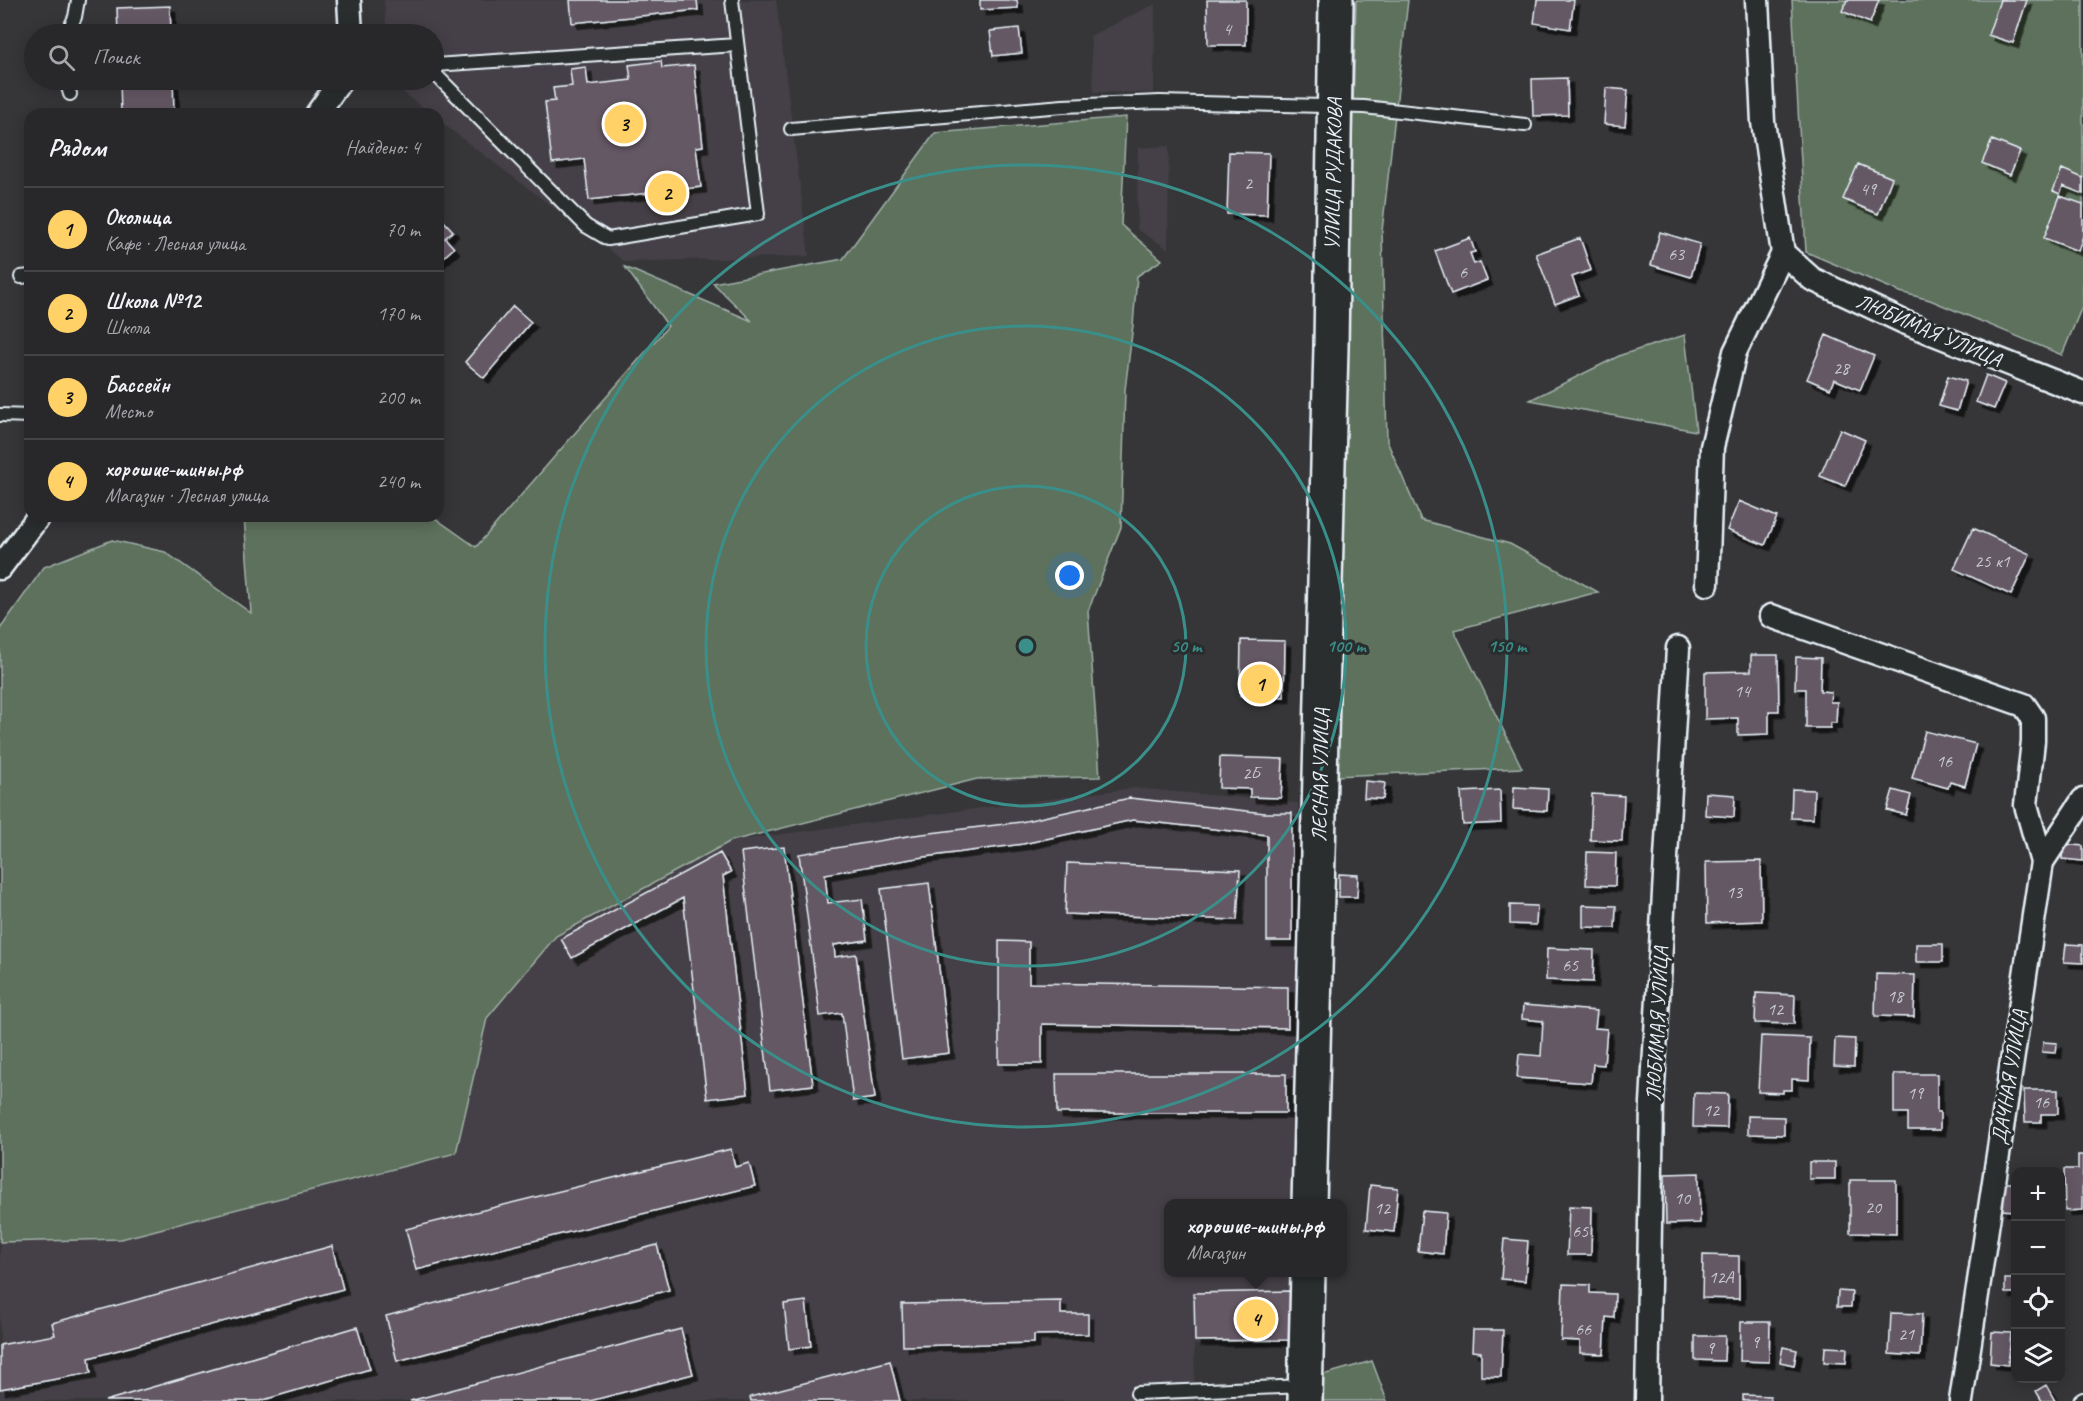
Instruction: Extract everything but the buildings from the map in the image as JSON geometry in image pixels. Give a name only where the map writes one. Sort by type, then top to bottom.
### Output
[{"type":"main road","name":"УЛИЦА РУДАКОВА","points":[[1331,347],[1336,0]]},
{"type":"main road","name":"ЛЕСНАЯ УЛИЦА","points":[[1309,1199],[1331,347]]},
{"type":"main road","points":[[1305,1394],[1308,1277]]},
{"type":"street","points":[[349,0],[350,24]]},
{"type":"street","points":[[1707,584],[1712,447],[1735,352],[1783,253],[1763,122],[1758,0]]},
{"type":"street","points":[[321,108],[334,90]]},
{"type":"street","name":"ЛЮБИМАЯ УЛИЦА","points":[[1783,253],[1812,279],[1904,322],[2083,393]]},
{"type":"street","points":[[0,568],[34,522]]},
{"type":"street","points":[[1771,616],[2024,705],[2032,718],[2033,741],[2026,805],[2042,862]]},
{"type":"street","name":"ЛЮБИМАЯ УЛИЦА","points":[[1647,1401],[1652,1103],[1678,648]]},
{"type":"street","name":"ДАЧНАЯ УЛИЦА","points":[[1960,1401],[2042,862],[2083,800]]},
{"type":"lane","points":[[72,24],[78,0]]},
{"type":"lane","points":[[444,83],[586,226],[608,239],[758,214],[732,0]]},
{"type":"lane","points":[[444,64],[736,45]]},
{"type":"lane","points":[[69,90],[70,94]]},
{"type":"lane","points":[[791,129],[1063,106],[1160,102],[1364,107],[1525,125]]},
{"type":"lane","points":[[0,415],[24,416]]},
{"type":"lane","points":[[1137,1393],[1305,1394]]},
{"type":"shaded area","points":[[384,0],[776,0],[809,256],[625,262],[444,125],[444,108],[423,108],[400,90],[444,90],[444,24],[386,24]]},
{"type":"shaded area","points":[[1155,4],[1154,93],[1094,92],[1090,36]]},
{"type":"shaded area","points":[[1169,146],[1168,249],[1137,229],[1138,148]]},
{"type":"shaded area","points":[[1134,788],[1298,803],[1294,1199],[1164,1199],[1164,1277],[1294,1277],[1296,1338],[1194,1345],[1195,1401],[0,1401],[0,1242],[121,1239],[456,1153],[487,1018],[556,936],[731,841]]},
{"type":"green space","points":[[1356,0],[1408,0],[1382,231],[1387,441],[1421,520],[1510,544],[1598,592],[1454,630],[1522,768],[1334,776]]},
{"type":"green space","points":[[1792,0],[2083,0],[2083,304],[2062,355],[1930,300],[1900,292],[1806,252]]},
{"type":"green space","points":[[1126,117],[1121,225],[1162,260],[1137,276],[1125,390],[1121,527],[1088,611],[1100,777],[977,779],[731,841],[556,936],[487,1018],[456,1153],[121,1239],[0,1242],[0,629],[44,567],[112,540],[165,552],[251,613],[244,522],[441,522],[476,547],[668,326],[625,267],[752,321],[713,283],[843,259],[935,133]]},
{"type":"green space","points":[[1685,335],[1696,431],[1530,400],[1621,355]]},
{"type":"green space","points":[[1372,1361],[1387,1401],[1318,1401],[1319,1376]]},
{"type":"place","name":"Бассейн","points":[[624,124]]},
{"type":"place","name":"Школа №12","points":[[667,193]]},
{"type":"place","name":"Околица","points":[[1260,684]]},
{"type":"place","name":"хорошие-шины.рф","points":[[1256,1319]]}]
